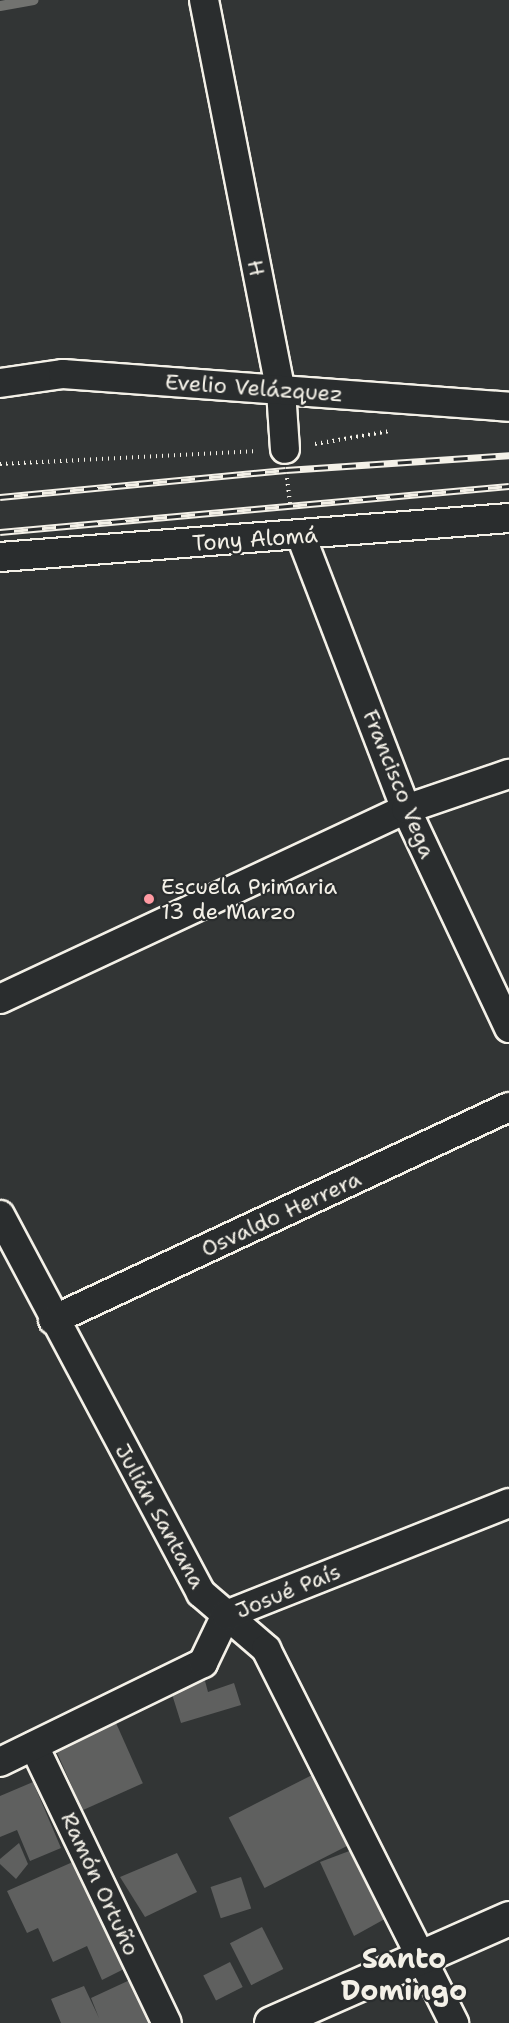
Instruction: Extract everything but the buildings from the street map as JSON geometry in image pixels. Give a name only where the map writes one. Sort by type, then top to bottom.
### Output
[{"type":"street","name":"H","points":[[204,0],[280,391],[285,449]]},
{"type":"street","name":"Evelio Velázquez","points":[[0,383],[63,374],[509,407]]},
{"type":"street","name":"Tony Alomá","points":[[0,557],[302,536],[509,518]]},
{"type":"street","name":"Francisco Vega","points":[[302,536],[406,809],[509,1028]]},
{"type":"street","points":[[0,999],[406,809],[509,774]]},
{"type":"street","name":"Osvaldo Herrera","points":[[53,1320],[509,1107]]},
{"type":"street","name":"Julián Santana","points":[[0,1215],[53,1320],[201,1593],[266,1649],[423,1955],[454,2023]]},
{"type":"street","name":"Josué País","points":[[0,1762],[203,1663],[226,1615],[509,1503]]},
{"type":"street","name":"Ramón Ortuño","points":[[34,1746],[167,2023]]},
{"type":"street","points":[[271,2023],[509,1918]]},
{"type":"path","points":[[285,449],[290,503],[302,536]]},
{"type":"waterway","points":[[0,6],[33,0]]},
{"type":"railway","points":[[0,497],[286,470],[509,455]]},
{"type":"railway","points":[[0,532],[509,486]]},
{"type":"place","name":"Escuela Primaria 13 de Marzo","points":[[149,899]]},
{"type":"district","name":"Santo Domingo","points":[[404,1974]]}]
